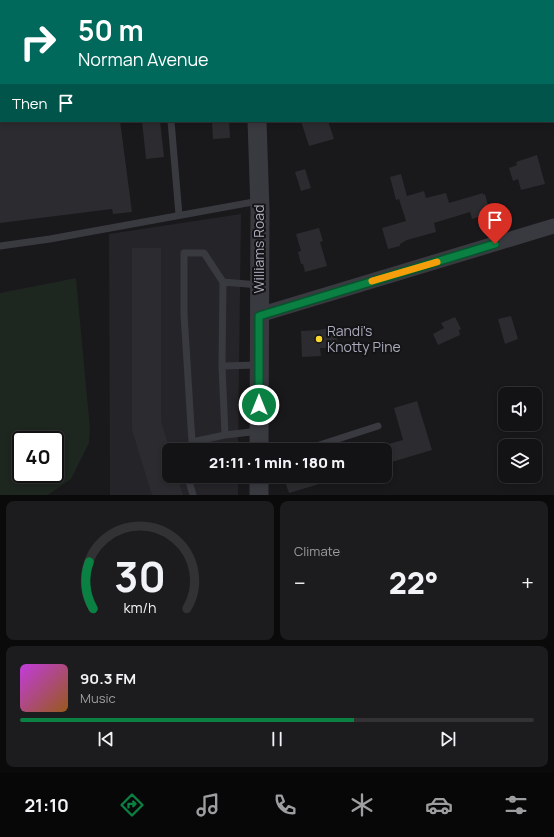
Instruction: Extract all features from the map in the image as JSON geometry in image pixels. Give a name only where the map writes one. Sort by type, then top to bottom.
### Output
[{"type":"street","name":"Williams Road","points":[[257,122],[259,201],[259,443]]},
{"type":"street","points":[[259,316],[554,226]]},
{"type":"street","points":[[259,483],[259,495]]},
{"type":"lane","points":[[171,122],[179,215]]},
{"type":"lane","points":[[0,246],[50,239],[259,201]]},
{"type":"lane","points":[[225,435],[222,366],[223,282],[204,253],[184,253],[185,336],[192,442],[225,435],[259,431]]},
{"type":"lane","points":[[223,282],[259,285]]},
{"type":"lane","points":[[222,366],[259,365]]},
{"type":"lane","points":[[326,443],[378,426]]},
{"type":"lane","points":[[189,483],[193,495]]},
{"type":"shaded area","points":[[241,214],[238,443],[162,443],[162,483],[238,483],[238,495],[110,495],[109,234]]},
{"type":"shaded area","points":[[76,278],[90,428],[89,443],[71,479],[48,495],[0,495],[0,293]]},
{"type":"building","points":[[0,122],[120,122],[132,212],[113,214],[112,209],[0,223]]},
{"type":"building","points":[[142,122],[160,122],[164,157],[146,159]]},
{"type":"building","points":[[212,122],[229,122],[230,138],[213,139]]},
{"type":"building","points":[[301,122],[328,122],[334,139],[309,146]]},
{"type":"building","points":[[537,155],[545,184],[521,190],[518,179],[513,181],[509,168],[517,165],[516,162]]},
{"type":"building","points":[[305,169],[311,188],[301,191],[295,172]]},
{"type":"building","points":[[401,174],[407,196],[424,191],[426,198],[446,193],[449,203],[483,193],[483,195],[485,194],[490,213],[472,219],[470,212],[434,223],[436,232],[407,240],[400,244],[400,246],[388,249],[382,228],[406,221],[399,199],[396,200],[390,177]]},
{"type":"building","points":[[319,228],[323,241],[320,242],[327,266],[305,272],[298,252],[301,251],[296,234]]},
{"type":"building","points":[[132,248],[161,248],[161,421],[168,443],[162,443],[162,483],[179,483],[183,495],[152,495],[132,430]]},
{"type":"building","points":[[511,316],[518,339],[505,344],[498,319]]},
{"type":"building","points":[[455,317],[461,329],[459,330],[460,335],[438,345],[433,334],[444,328],[441,323]]},
{"type":"building","name":"Randi's Knotty Pine","points":[[334,327],[339,348],[320,348],[321,356],[302,357],[301,331]]},
{"type":"building","points":[[417,401],[432,450],[392,462],[392,443],[403,440],[394,408]]},
{"type":"building","points":[[285,483],[323,483],[289,493]]},
{"type":"slow traffic","points":[[372,281],[437,262]]},
{"type":"place","name":"Randi's Knotty Pine","points":[[319,339]]},
{"type":"route","points":[[259,405],[259,316],[495,244]]}]
